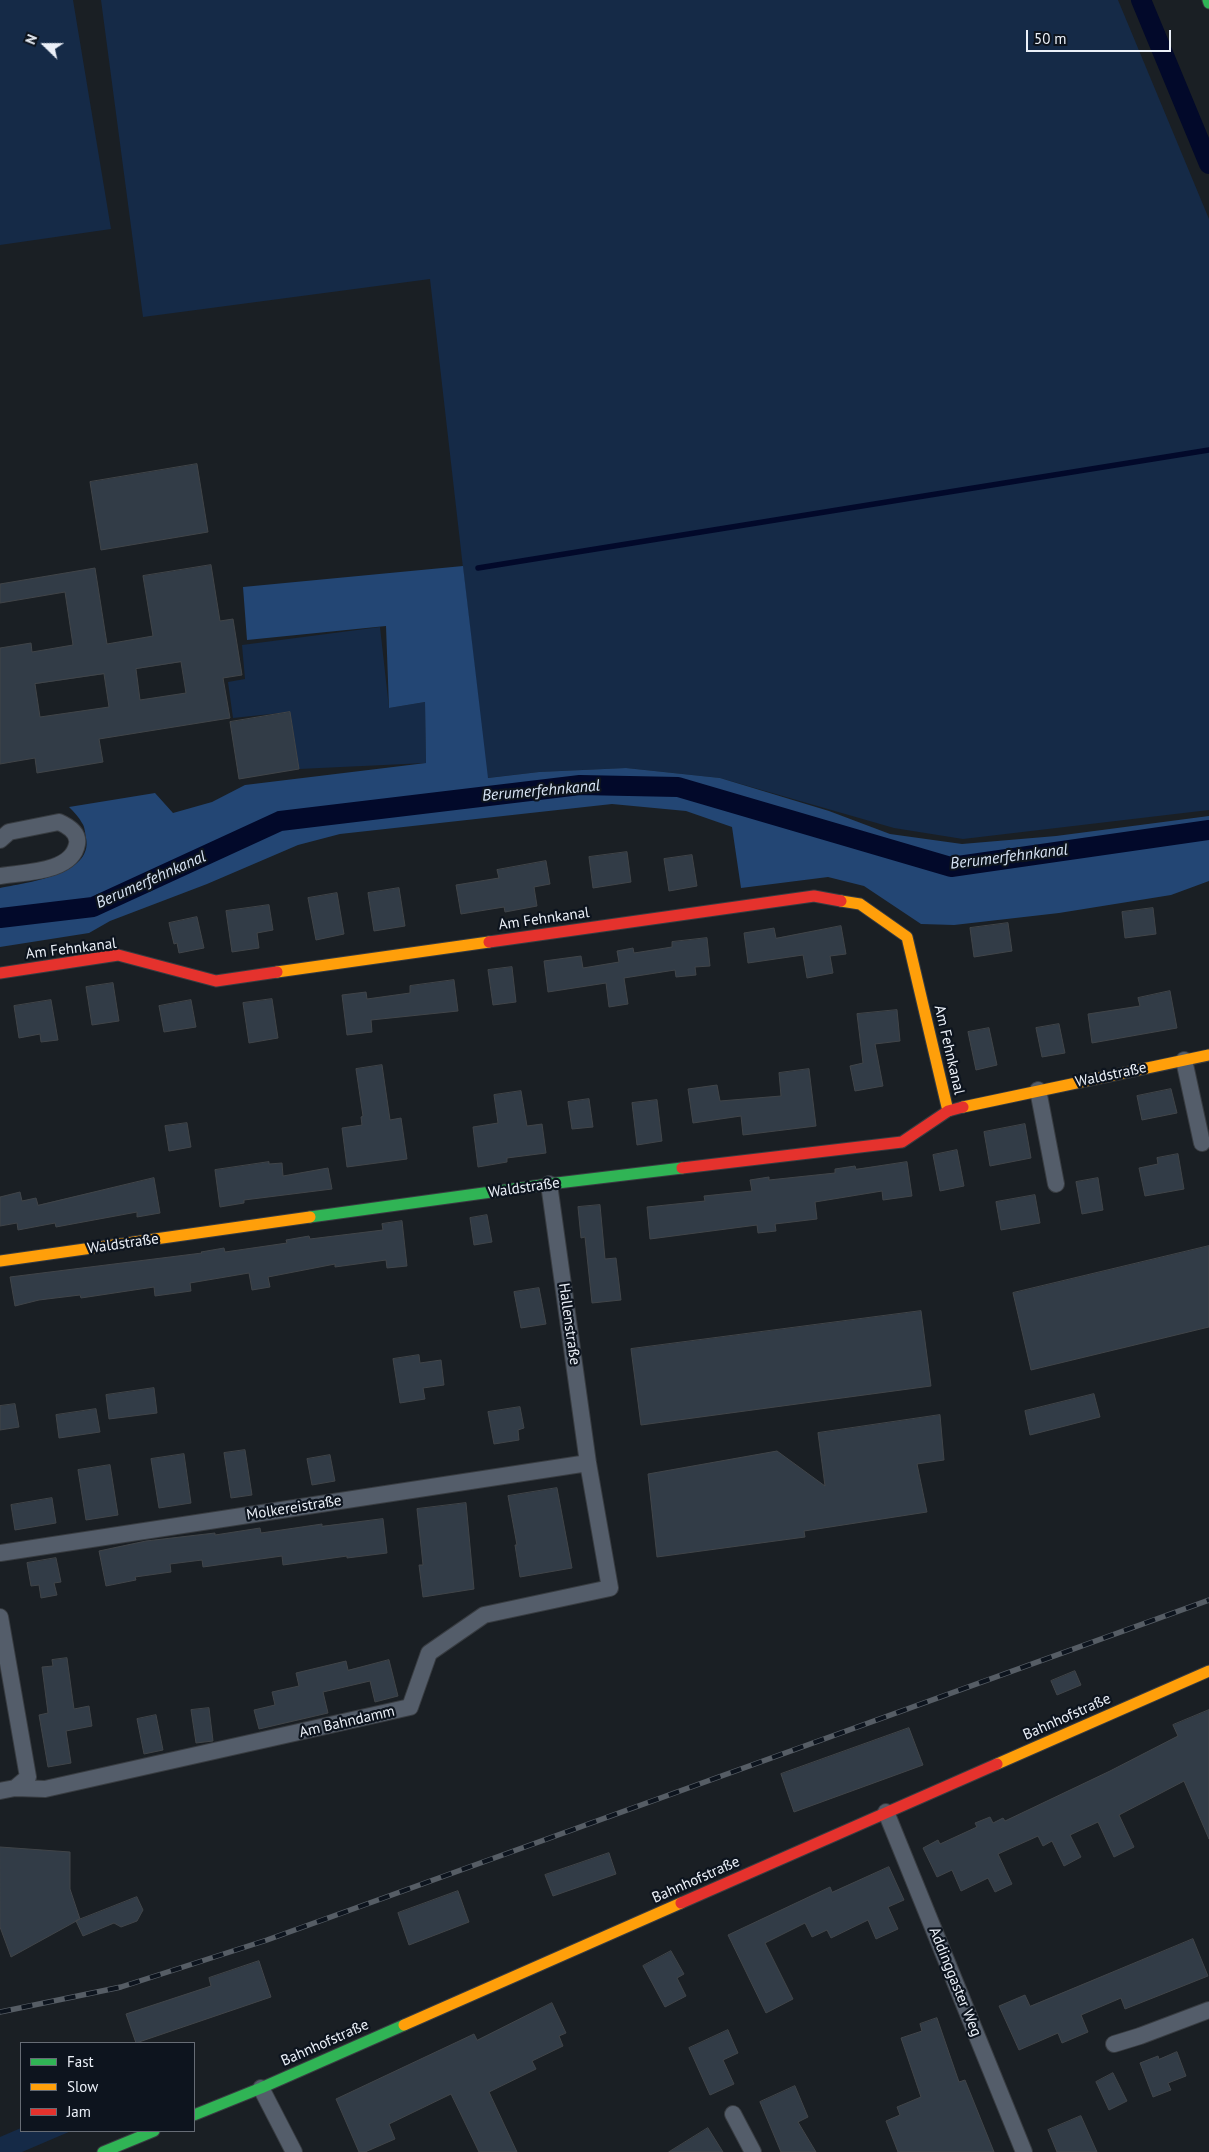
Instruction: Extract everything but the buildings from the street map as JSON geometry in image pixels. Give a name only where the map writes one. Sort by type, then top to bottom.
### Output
[{"type":"street","points":[[0,840],[9,832],[59,822],[68,826],[74,832],[78,841],[75,852],[68,862],[55,867],[0,873]]},
{"type":"street","name":"Am Fehnkanal","points":[[0,973],[118,955],[216,981],[814,896],[860,904],[907,937],[948,1111]]},
{"type":"street","name":"Waldstraße","points":[[0,1261],[549,1184],[902,1142],[948,1111],[1038,1090],[1209,1055]]},
{"type":"street","points":[[1184,1060],[1202,1143]]},
{"type":"street","points":[[1038,1090],[1056,1184]]},
{"type":"street","name":"Hallenstraße","points":[[549,1184],[588,1464]]},
{"type":"street","name":"Molkereistraße","points":[[0,1553],[588,1464]]},
{"type":"street","name":"Am Bahndamm","points":[[7,1790],[45,1789],[410,1707],[429,1653],[484,1615],[610,1588],[588,1464]]},
{"type":"street","points":[[0,1617],[7,1695],[28,1777],[7,1790]]},
{"type":"street","name":"Bahnhofstraße","points":[[195,2115],[260,2088],[1209,1671]]},
{"type":"street","name":"Addinggaster Weg","points":[[886,1812],[1024,2152]]},
{"type":"street","points":[[1114,2044],[1209,2010]]},
{"type":"street","points":[[260,2088],[294,2152]]},
{"type":"street","points":[[733,2114],[753,2152]]},
{"type":"street","points":[[103,2152],[152,2132]]},
{"type":"shaded area","points":[[0,0],[73,0],[111,229],[0,245]]},
{"type":"shaded area","points":[[101,0],[1118,0],[1209,219],[1209,810],[963,839],[894,828],[720,778],[626,768],[539,772],[487,778],[430,279],[143,317]]},
{"type":"shaded area","points":[[463,566],[488,778],[539,772],[626,768],[720,778],[829,811],[890,834],[962,844],[1056,836],[1209,816],[1209,881],[1171,895],[1059,913],[954,925],[921,924],[864,886],[828,877],[741,888],[732,827],[686,811],[612,804],[340,834],[298,845],[207,884],[110,921],[89,933],[0,947],[0,888],[40,880],[69,869],[79,861],[86,851],[84,826],[69,807],[155,793],[173,813],[212,802],[245,785],[426,763],[425,702],[389,708],[386,626],[247,640],[243,587]]},
{"type":"shaded area","points":[[380,627],[389,708],[425,702],[426,763],[299,769],[290,712],[233,718],[228,682],[245,679],[242,645]]},
{"type":"shaded area","points":[[20,2128],[20,2132],[69,2132],[22,2152],[0,2152],[0,2137]]},
{"type":"waterway","points":[[1141,0],[1209,164]]},
{"type":"waterway","points":[[478,568],[1209,450]]},
{"type":"waterway","name":"Berumerfehnkanal","points":[[0,918],[93,907],[280,821],[580,785],[678,787],[951,867],[1209,830]]},
{"type":"railway","points":[[0,2012],[121,1987],[267,1940],[1209,1600]]},
{"type":"traffic: fast","points":[[310,1217],[549,1184],[682,1168]]},
{"type":"traffic: fast","points":[[195,2115],[261,2088],[404,2025]]},
{"type":"traffic: fast","points":[[103,2152],[152,2132]]},
{"type":"traffic: slow","points":[[841,901],[860,904],[907,937],[948,1111]]},
{"type":"traffic: slow","points":[[277,972],[489,942]]},
{"type":"traffic: slow","points":[[963,1107],[1209,1055]]},
{"type":"traffic: slow","points":[[0,1261],[310,1217]]},
{"type":"traffic: slow","points":[[997,1764],[1209,1671]]},
{"type":"traffic: slow","points":[[404,2025],[681,1903]]},
{"type":"traffic: jam","points":[[489,942],[814,896],[841,901]]},
{"type":"traffic: jam","points":[[0,973],[118,955],[216,981],[277,972]]},
{"type":"traffic: jam","points":[[682,1168],[902,1142],[948,1111],[963,1107]]},
{"type":"traffic: jam","points":[[681,1903],[997,1764]]}]
